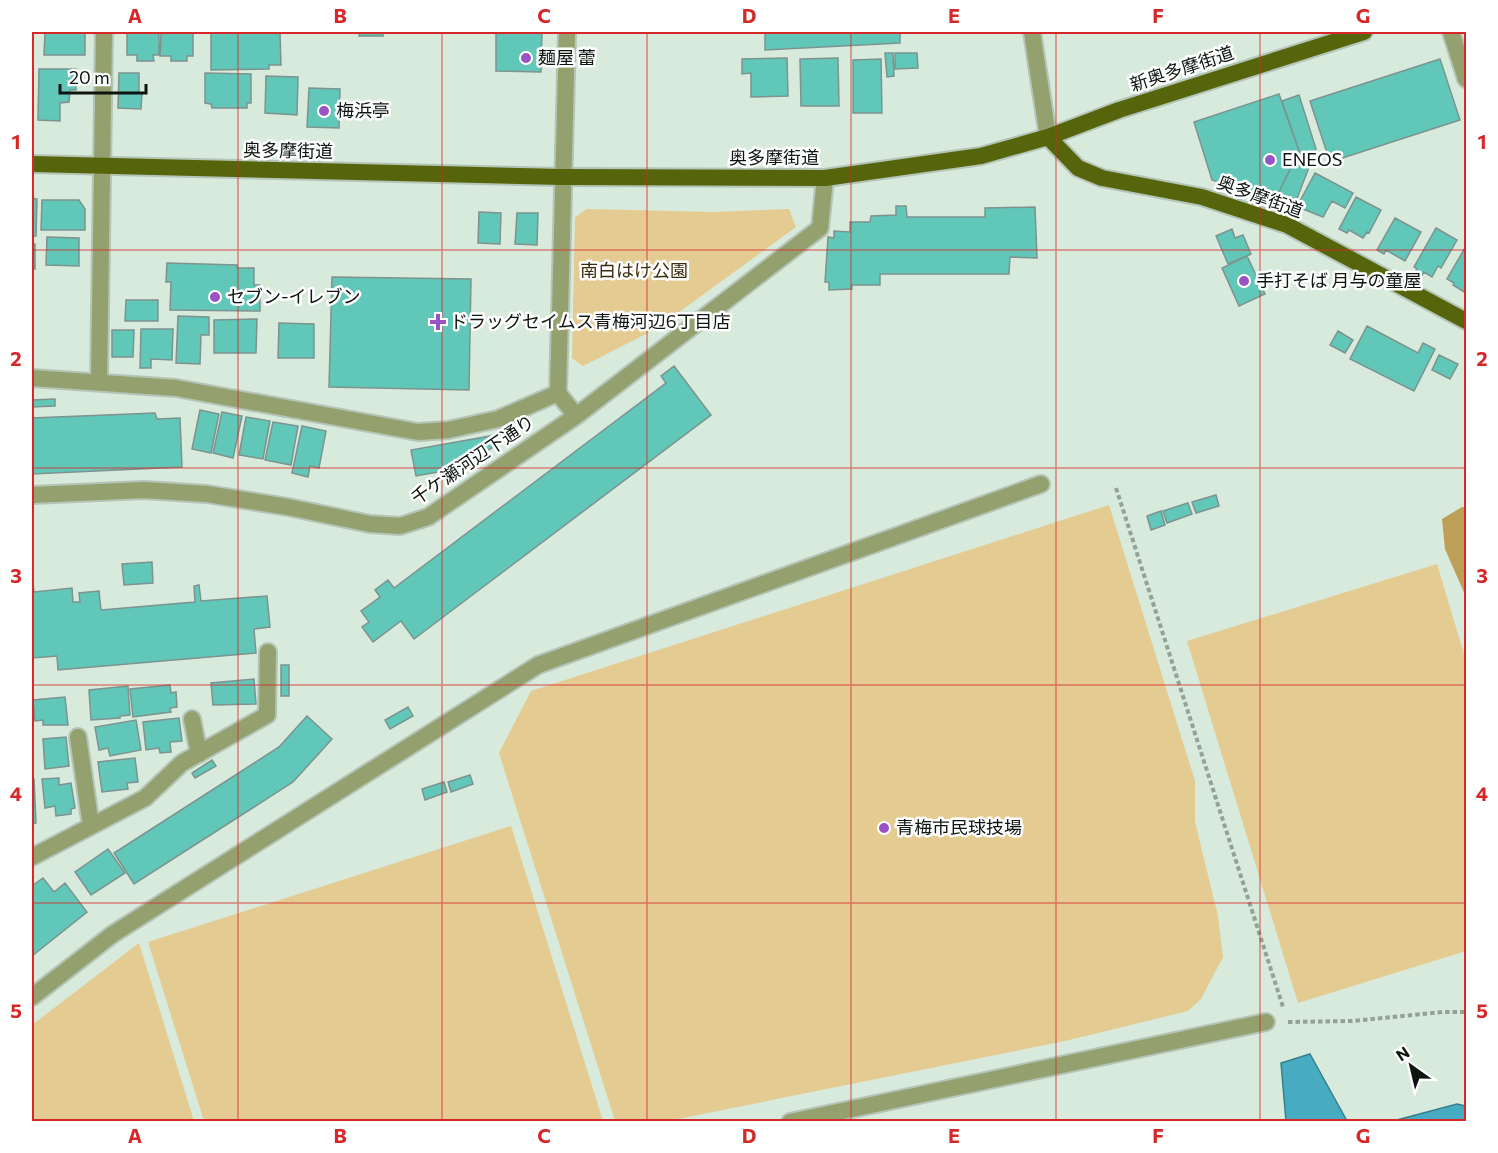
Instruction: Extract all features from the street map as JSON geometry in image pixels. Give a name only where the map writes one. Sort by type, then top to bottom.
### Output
[{"type":"main road","name":"新奥多摩街道","points":[[1048,137],[1119,110],[1364,32]]},
{"type":"main road","name":"奥多摩街道","points":[[32,164],[562,177],[825,178],[981,156],[1048,137],[1078,168],[1102,178],[1202,197],[1287,225],[1467,321]]},
{"type":"street","points":[[99,381],[104,32]]},
{"type":"street","points":[[567,32],[558,393],[576,416]]},
{"type":"street","points":[[1032,32],[1048,137]]},
{"type":"street","points":[[1451,32],[1467,79]]},
{"type":"street","name":"千ケ瀬河辺下通り","points":[[32,495],[144,490],[207,494],[288,507],[370,524],[400,526],[428,517],[576,416],[820,228],[825,178]]},
{"type":"street","points":[[32,378],[176,388],[418,432],[448,430],[498,419],[558,393]]},
{"type":"street","points":[[32,997],[113,934],[538,665],[1041,484]]},
{"type":"street","points":[[32,857],[145,798],[182,763],[267,715],[268,652]]},
{"type":"street","points":[[192,719],[199,754]]},
{"type":"street","points":[[78,737],[91,826]]},
{"type":"street","points":[[789,1122],[1266,1022]]},
{"type":"path","points":[[1116,488],[1284,1011]]},
{"type":"path","points":[[1266,1022],[1352,1021],[1443,1012],[1467,1012]]},
{"type":"green space","name":"南白はけ公園","points":[[587,209],[714,212],[789,209],[796,227],[671,318],[648,333],[583,366],[572,358],[575,217]]},
{"type":"green space","points":[[1109,505],[1195,781],[1195,822],[1218,916],[1223,957],[1201,999],[1188,1011],[1065,1041],[668,1121],[615,1121],[499,753],[531,691]]},
{"type":"green space","points":[[1437,564],[1466,661],[1466,951],[1298,1003],[1187,641]]},
{"type":"green space","points":[[511,826],[603,1121],[204,1121],[148,942]]},
{"type":"green space","points":[[139,943],[194,1121],[32,1121],[32,1025]]},
{"type":"shaded area","points":[[1462,507],[1466,508],[1466,597],[1445,549],[1442,519]]},
{"type":"water","points":[[1310,1054],[1347,1121],[1286,1121],[1281,1063]]},
{"type":"water","points":[[1457,1104],[1466,1106],[1466,1121],[1393,1121]]},
{"type":"building","points":[[45,32],[85,32],[85,55],[44,55]]},
{"type":"building","points":[[211,32],[280,32],[281,65],[269,65],[269,69],[211,70]]},
{"type":"building","points":[[360,32],[383,32],[383,36],[359,36]]},
{"type":"building","points":[[496,32],[542,32],[541,72],[496,71]]},
{"type":"building","points":[[765,32],[900,32],[900,43],[765,50]]},
{"type":"building","points":[[127,33],[159,33],[159,55],[153,55],[154,61],[137,61],[137,55],[127,55]]},
{"type":"building","points":[[161,33],[193,33],[193,56],[187,56],[187,61],[171,61],[171,56],[160,56]]},
{"type":"building","points":[[885,53],[893,53],[894,76],[887,77]]},
{"type":"building","points":[[895,53],[917,53],[918,68],[895,69]]},
{"type":"building","points":[[787,58],[788,96],[751,97],[751,73],[742,74],[742,59]]},
{"type":"building","points":[[838,58],[839,106],[801,106],[800,59]]},
{"type":"building","points":[[881,59],[882,113],[853,113],[853,60]]},
{"type":"building","points":[[1440,59],[1460,120],[1330,162],[1310,101]]},
{"type":"building","points":[[39,69],[76,69],[76,90],[70,90],[69,102],[60,103],[60,121],[38,120]]},
{"type":"building","points":[[119,73],[139,73],[139,93],[142,93],[141,109],[118,108]]},
{"type":"building","points":[[205,73],[251,74],[251,103],[247,103],[247,108],[212,108],[211,104],[205,103]]},
{"type":"building","points":[[266,76],[298,77],[297,115],[265,113]]},
{"type":"building","points":[[309,88],[340,89],[339,128],[307,127]]},
{"type":"building","points":[[1279,94],[1299,151],[1275,200],[1212,180],[1194,122]]},
{"type":"building","points":[[1299,95],[1316,149],[1293,209],[1275,200],[1299,151],[1282,101]]},
{"type":"building","points":[[1315,173],[1353,193],[1345,208],[1332,201],[1323,217],[1303,209],[1305,204],[1300,201]]},
{"type":"building","points":[[1356,197],[1381,210],[1369,233],[1367,232],[1363,238],[1349,230],[1347,233],[1339,229]]},
{"type":"building","points":[[32,198],[37,199],[36,236],[32,236]]},
{"type":"building","points":[[42,200],[79,200],[85,209],[85,230],[41,230]]},
{"type":"building","points":[[896,206],[906,206],[907,217],[985,217],[985,208],[1035,207],[1037,258],[1010,257],[1009,274],[880,274],[880,285],[852,285],[852,289],[829,290],[829,282],[825,282],[828,237],[834,238],[834,231],[850,232],[850,222],[870,222],[871,216],[896,215]]},
{"type":"building","points":[[479,212],[501,213],[500,244],[478,243]]},
{"type":"building","points":[[517,213],[538,213],[537,245],[515,244]]},
{"type":"building","points":[[1395,218],[1421,232],[1405,261],[1386,250],[1384,254],[1377,250]]},
{"type":"building","points":[[1436,228],[1457,240],[1441,268],[1438,266],[1432,277],[1424,272],[1422,275],[1415,272],[1417,269],[1414,267]]},
{"type":"building","points":[[1232,229],[1235,238],[1243,235],[1251,254],[1228,264],[1216,236]]},
{"type":"building","points":[[47,237],[79,238],[79,266],[46,265]]},
{"type":"building","points":[[32,244],[35,244],[35,269],[32,268]]},
{"type":"building","points":[[1466,246],[1466,288],[1464,292],[1447,279]]},
{"type":"building","points":[[1247,256],[1265,294],[1239,306],[1222,268]]},
{"type":"building","name":"セブン-イレブン","points":[[167,263],[237,265],[237,268],[254,268],[254,285],[260,285],[260,311],[170,310],[171,282],[166,282]]},
{"type":"building","points":[[332,277],[471,279],[469,390],[329,387]]},
{"type":"building","points":[[126,300],[158,300],[158,321],[125,321]]},
{"type":"building","points":[[178,316],[209,317],[209,335],[201,335],[200,364],[176,363]]},
{"type":"building","points":[[257,319],[256,353],[214,353],[214,320]]},
{"type":"building","points":[[279,323],[314,324],[314,358],[278,358]]},
{"type":"building","points":[[1367,326],[1418,353],[1423,343],[1435,349],[1414,391],[1350,359]]},
{"type":"building","points":[[141,329],[173,329],[172,360],[151,359],[151,368],[140,368]]},
{"type":"building","points":[[112,330],[134,330],[133,357],[112,357]]},
{"type":"building","points":[[1338,331],[1353,340],[1345,353],[1330,345]]},
{"type":"building","points":[[1439,355],[1458,364],[1450,379],[1432,370]]},
{"type":"building","points":[[674,366],[711,415],[414,639],[401,621],[373,642],[362,627],[369,622],[361,611],[380,597],[375,590],[388,580],[394,588],[666,383],[661,376]]},
{"type":"building","points":[[55,399],[55,406],[32,407],[32,400]]},
{"type":"building","points":[[200,410],[219,414],[211,453],[192,449]]},
{"type":"building","points":[[222,412],[242,416],[233,458],[213,453]]},
{"type":"building","points":[[155,413],[157,419],[180,418],[182,467],[32,474],[32,418]]},
{"type":"building","points":[[246,417],[270,421],[263,459],[239,455]]},
{"type":"building","points":[[273,422],[298,426],[291,465],[265,460]]},
{"type":"building","points":[[302,426],[326,431],[319,468],[310,466],[308,477],[292,473]]},
{"type":"building","points":[[496,435],[497,445],[455,469],[416,476],[411,450]]},
{"type":"building","points":[[1216,495],[1219,506],[1196,513],[1192,502]]},
{"type":"building","points":[[1188,503],[1192,514],[1167,523],[1163,511]]},
{"type":"building","points":[[1161,511],[1165,525],[1151,530],[1147,516]]},
{"type":"building","points":[[152,562],[153,583],[124,585],[122,564]]},
{"type":"building","points":[[32,572],[34,592],[72,588],[73,602],[80,602],[79,593],[99,591],[101,610],[195,602],[194,586],[199,585],[201,601],[267,596],[270,627],[254,629],[256,653],[58,670],[57,656],[32,658]]},
{"type":"building","points":[[281,665],[289,665],[289,696],[281,696]]},
{"type":"building","points":[[254,679],[256,704],[213,705],[211,683]]},
{"type":"building","points":[[170,685],[171,693],[176,692],[177,707],[170,708],[171,712],[133,717],[130,689]]},
{"type":"building","points":[[128,686],[130,715],[91,720],[89,690]]},
{"type":"building","points":[[65,697],[68,725],[43,725],[43,720],[35,721],[33,700]]},
{"type":"building","points":[[408,707],[413,716],[390,729],[385,720]]},
{"type":"building","points":[[307,716],[332,739],[293,782],[134,884],[114,853],[279,747]]},
{"type":"building","points":[[179,718],[182,741],[170,742],[171,752],[160,753],[159,748],[146,750],[143,722]]},
{"type":"building","points":[[136,720],[141,750],[110,756],[108,748],[99,750],[95,727]]},
{"type":"building","points":[[66,737],[69,766],[45,769],[43,739]]},
{"type":"building","points":[[135,758],[138,782],[127,783],[128,789],[102,792],[98,762]]},
{"type":"building","points":[[212,760],[216,766],[195,778],[192,773]]},
{"type":"building","points":[[470,775],[473,784],[451,792],[448,782]]},
{"type":"building","points":[[59,778],[59,785],[71,783],[75,808],[71,809],[71,814],[56,816],[55,806],[45,808],[42,779]]},
{"type":"building","points":[[32,779],[34,779],[36,823],[32,824]]},
{"type":"building","points":[[444,782],[447,792],[425,800],[422,789]]},
{"type":"building","points":[[108,849],[125,873],[91,895],[75,872]]},
{"type":"building","points":[[43,878],[54,892],[65,883],[87,912],[32,956],[32,886]]},
{"type":"place","name":"麺屋 蕾","points":[[526,58]]},
{"type":"place","name":"梅浜亭","points":[[324,111]]},
{"type":"place","name":"ENEOS","points":[[1270,160]]},
{"type":"place","name":"手打そば 月与の童屋","points":[[1244,281]]},
{"type":"place","name":"セブン-イレブン","points":[[215,297]]},
{"type":"place","name":"ドラッグセイムス青梅河辺6丁目店","points":[[438,322]]},
{"type":"place","name":"青梅市民球技場","points":[[884,828]]}]
